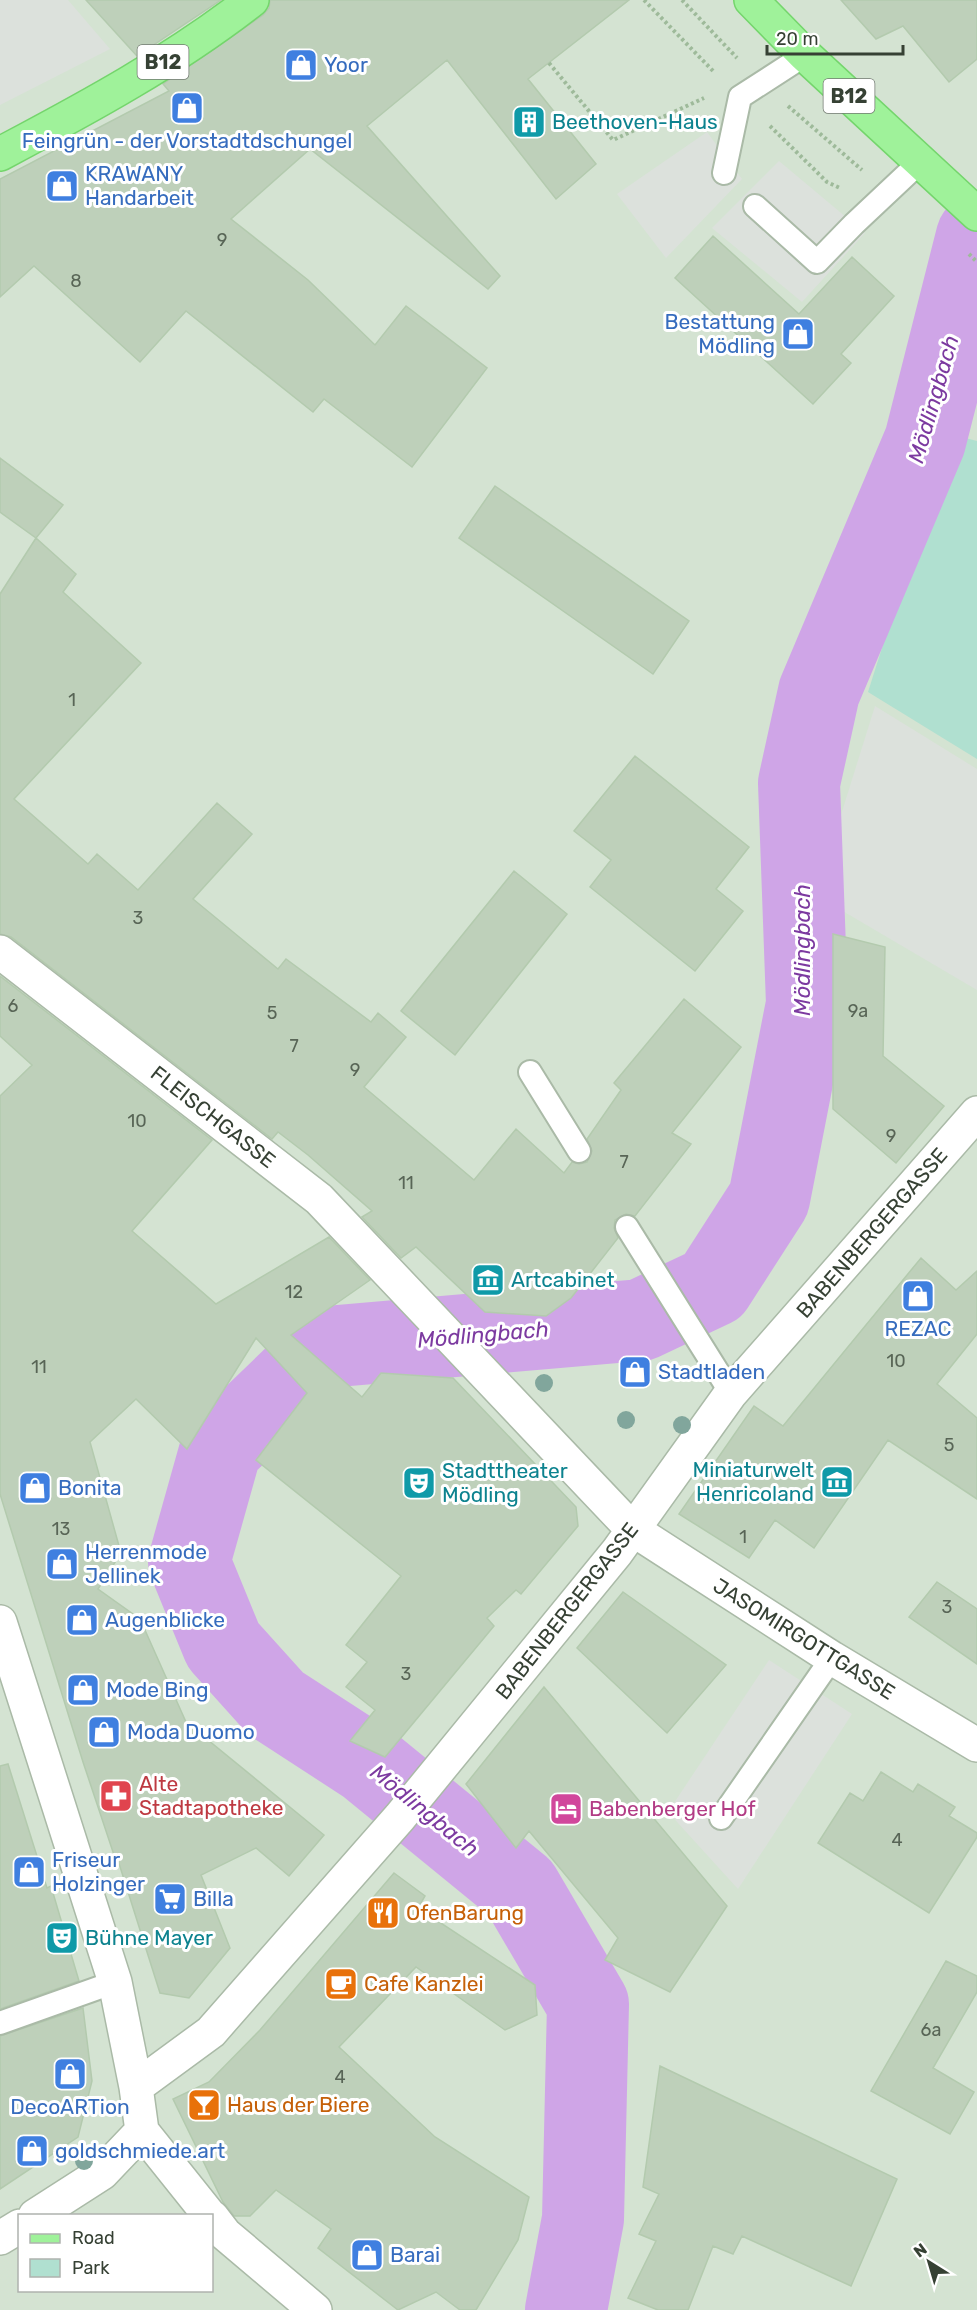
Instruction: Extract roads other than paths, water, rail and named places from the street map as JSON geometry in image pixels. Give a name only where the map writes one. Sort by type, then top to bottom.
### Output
[{"type":"main road","name":"B12","points":[[0,154],[142,76],[217,27],[252,0]]},
{"type":"main road","name":"B12","points":[[751,0],[806,55],[977,214]]},
{"type":"street","name":"FLEISCHGASSE","points":[[0,952],[319,1199],[499,1388],[624,1541]]},
{"type":"street","name":"BABENBERGERGASSE","points":[[136,2087],[211,2032],[400,1817],[624,1541],[731,1393],[977,1113]]},
{"type":"street","name":"JASOMIRGOTTGASSE","points":[[624,1541],[832,1658],[977,1745]]},
{"type":"street","points":[[0,1622],[115,1982],[136,2087],[142,2131],[209,2214]]},
{"type":"street","points":[[38,2214],[102,2173],[142,2131]]},
{"type":"street","points":[[213,2219],[225,2234],[315,2310]]},
{"type":"street","points":[[0,2238],[18,2227]]},
{"type":"lane","points":[[724,173],[740,97],[806,55]]},
{"type":"lane","points":[[755,206],[817,262],[920,162]]},
{"type":"lane","points":[[530,1072],[579,1151]]},
{"type":"lane","points":[[627,1227],[731,1393]]},
{"type":"lane","points":[[721,1818],[832,1658]]},
{"type":"lane","points":[[0,2023],[115,1982]]},
{"type":"waterway","name":"Mödlingbach","points":[[566,2310],[583,2219],[588,2004],[520,1888],[367,1763],[276,1704],[223,1645],[189,1562],[221,1448],[326,1347],[641,1320],[713,1286],[769,1199],[807,1004],[799,783],[819,692],[925,441],[977,236]]},
{"type":"place","name":"Yoor","points":[[301,65]]},
{"type":"place","name":"Feingrün - der Vorstadtdschungel","points":[[187,108]]},
{"type":"place","name":"Beethoven-Haus","points":[[529,122]]},
{"type":"place","name":"KRAWANY Handarbeit","points":[[62,186]]},
{"type":"place","name":"Bestattung Mödling","points":[[798,334]]},
{"type":"place","name":"Artcabinet","points":[[488,1280]]},
{"type":"place","name":"REZAC","points":[[918,1296]]},
{"type":"place","name":"Stadtladen","points":[[635,1372]]},
{"type":"place","name":"Miniaturwelt Henricoland","points":[[837,1482]]},
{"type":"place","name":"Stadttheater Mödling","points":[[419,1483]]},
{"type":"place","name":"Bonita","points":[[35,1488]]},
{"type":"place","name":"Herrenmode Jellinek","points":[[62,1564]]},
{"type":"place","name":"Augenblicke","points":[[82,1620]]},
{"type":"place","name":"Mode Bing","points":[[83,1690]]},
{"type":"place","name":"Moda Duomo","points":[[104,1732]]},
{"type":"place","name":"Alte Stadtapotheke","points":[[116,1796]]},
{"type":"place","name":"Babenberger Hof","points":[[566,1809]]},
{"type":"place","name":"Friseur Holzinger","points":[[29,1872]]},
{"type":"place","name":"Billa","points":[[170,1899]]},
{"type":"place","name":"OfenBarung","points":[[383,1913]]},
{"type":"place","name":"Bühne Mayer","points":[[62,1938]]},
{"type":"place","name":"Cafe Kanzlei","points":[[341,1984]]},
{"type":"place","name":"DecoARTion","points":[[70,2074]]},
{"type":"place","name":"Haus der Biere","points":[[204,2105]]},
{"type":"place","name":"goldschmiede.art","points":[[32,2151]]},
{"type":"place","name":"Barai","points":[[367,2255]]}]
